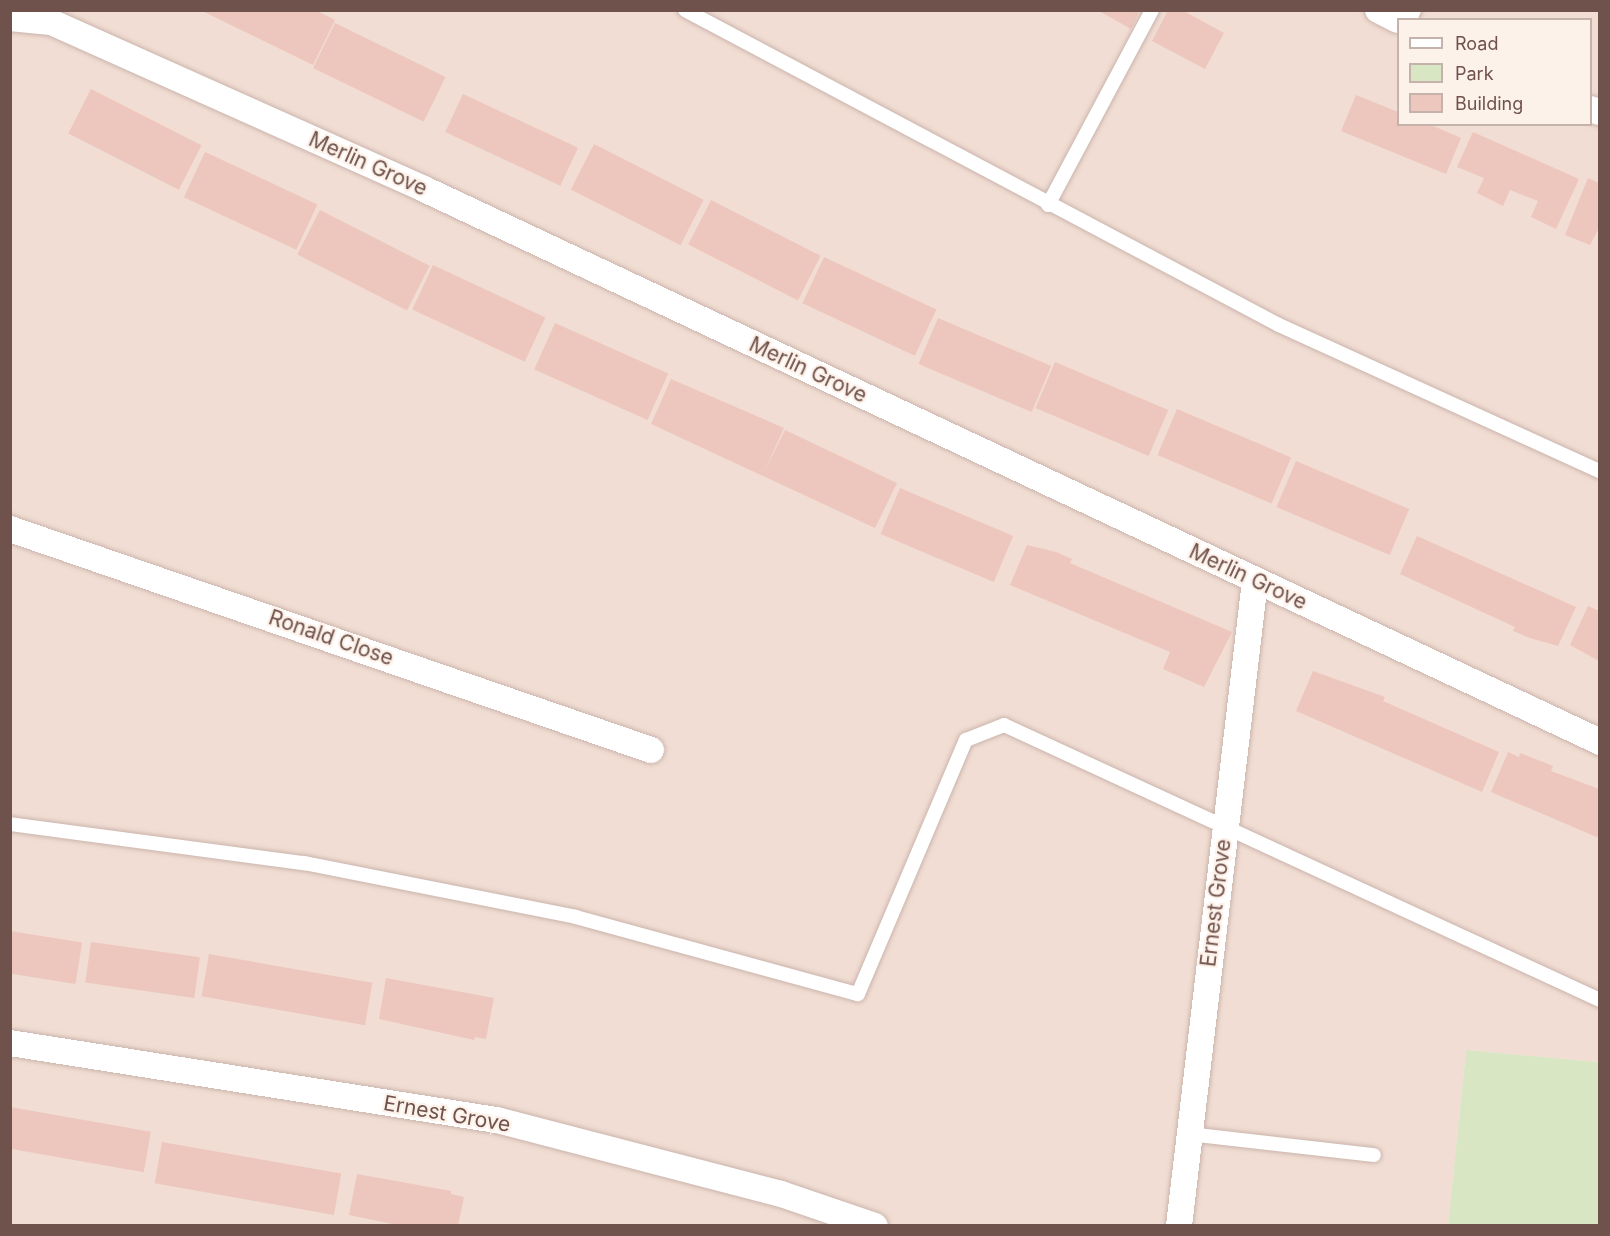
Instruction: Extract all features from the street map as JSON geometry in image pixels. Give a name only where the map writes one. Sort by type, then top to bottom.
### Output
[{"type":"street","points":[[1378,10],[1397,20]]},
{"type":"street","name":"Merlin Grove","points":[[10,18],[51,16],[1599,742]]},
{"type":"street","name":"Ronald Close","points":[[10,529],[651,750]]},
{"type":"street","name":"Ernest Grove","points":[[1179,1226],[1255,581]]},
{"type":"street","name":"Ernest Grove","points":[[10,1043],[497,1120],[782,1194],[875,1226]]},
{"type":"lane","points":[[685,10],[1048,205],[1279,325],[1599,471]]},
{"type":"lane","points":[[1048,205],[1152,10]]},
{"type":"lane","points":[[10,824],[304,863],[576,917],[858,994],[966,740],[1004,725],[1225,825],[1599,1000]]},
{"type":"lane","points":[[1189,1134],[1374,1155]]},
{"type":"shaded area","points":[[10,11],[1599,11],[1599,1062],[1466,1050],[1448,1225],[11,1225]]},
{"type":"green space","points":[[1466,1050],[1599,1062],[1599,1225],[1448,1225]]},
{"type":"building","points":[[200,10],[315,10],[335,20],[313,65]]},
{"type":"building","points":[[1097,10],[1140,10],[1131,29]]},
{"type":"building","points":[[1168,10],[1182,10],[1224,33],[1205,69],[1152,41]]},
{"type":"building","points":[[335,23],[446,77],[424,122],[313,68]]},
{"type":"building","points":[[91,89],[201,145],[179,190],[68,134]]},
{"type":"building","points":[[463,94],[578,148],[560,186],[445,132]]},
{"type":"building","points":[[1356,95],[1397,112],[1397,126],[1434,126],[1461,138],[1446,174],[1341,131]]},
{"type":"building","points":[[1473,132],[1579,179],[1556,229],[1531,217],[1538,201],[1510,190],[1503,206],[1477,193],[1484,178],[1457,167]]},
{"type":"building","points":[[594,144],[704,200],[680,245],[571,189]]},
{"type":"building","points":[[205,152],[317,204],[296,250],[184,197]]},
{"type":"building","points":[[1588,178],[1599,183],[1599,228],[1590,245],[1565,235]]},
{"type":"building","points":[[711,200],[821,256],[798,300],[688,245]]},
{"type":"building","points":[[320,210],[430,266],[407,310],[297,255]]},
{"type":"building","points":[[824,257],[936,309],[915,356],[802,303]]},
{"type":"building","points":[[433,265],[545,317],[525,362],[412,309]]},
{"type":"building","points":[[938,318],[1051,366],[1032,412],[918,364]]},
{"type":"building","points":[[555,323],[668,373],[648,420],[534,370]]},
{"type":"building","points":[[1055,362],[1168,410],[1149,456],[1035,408]]},
{"type":"building","points":[[671,379],[784,428],[764,472],[785,430],[897,483],[875,528],[651,424]]},
{"type":"building","points":[[1177,409],[1291,457],[1272,503],[1157,455]]},
{"type":"building","points":[[1296,461],[1409,509],[1390,555],[1276,507]]},
{"type":"building","points":[[900,488],[1013,536],[994,582],[880,534]]},
{"type":"building","points":[[1417,536],[1576,607],[1558,646],[1513,631],[1515,627],[1400,574]]},
{"type":"building","points":[[1027,545],[1056,552],[1072,559],[1070,563],[1232,632],[1204,687],[1163,669],[1170,652],[1010,585]]},
{"type":"building","points":[[1588,606],[1599,611],[1599,661],[1570,645]]},
{"type":"building","points":[[1313,671],[1385,697],[1383,701],[1499,752],[1482,792],[1296,711]]},
{"type":"building","points":[[1508,752],[1519,757],[1520,753],[1553,766],[1551,771],[1599,789],[1599,838],[1491,792]]},
{"type":"building","points":[[10,931],[82,942],[76,984],[10,974]]},
{"type":"building","points":[[91,942],[200,957],[194,998],[85,983]]},
{"type":"building","points":[[209,954],[372,983],[365,1025],[202,996]]},
{"type":"building","points":[[386,978],[494,998],[486,1039],[475,1037],[474,1040],[379,1019]]},
{"type":"building","points":[[10,1107],[151,1132],[144,1172],[10,1149]]},
{"type":"building","points":[[162,1142],[341,1174],[334,1215],[155,1183]]},
{"type":"building","points":[[357,1174],[451,1191],[451,1194],[464,1197],[458,1226],[402,1226],[349,1215]]}]
